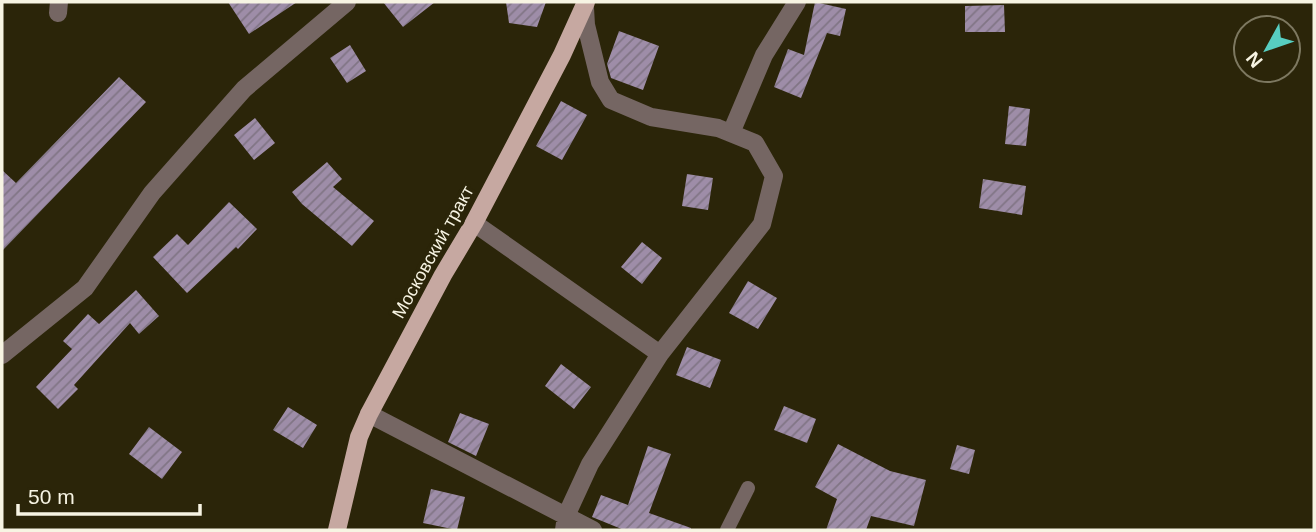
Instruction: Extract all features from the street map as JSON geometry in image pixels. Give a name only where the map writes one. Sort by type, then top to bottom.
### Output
[{"type":"main road","name":"Московский тракт","points":[[337,530],[359,437],[369,414],[443,275],[474,223],[585,5]]},
{"type":"street","points":[[2,355],[85,288],[152,193],[244,89],[347,2]]},
{"type":"street","points":[[731,133],[764,55],[797,2]]},
{"type":"street","points":[[565,523],[590,464],[660,354],[762,224],[774,176],[755,143],[718,128],[652,117],[611,100],[600,82],[586,25],[585,5]]},
{"type":"street","points":[[474,223],[660,354]]},
{"type":"street","points":[[369,414],[565,523],[593,530]]},
{"type":"lane","points":[[727,530],[748,488]]},
{"type":"building","points":[[228,2],[297,2],[249,34]]},
{"type":"building","points":[[383,2],[435,2],[403,27]]},
{"type":"building","points":[[506,2],[546,2],[537,27],[509,23]]},
{"type":"building","points":[[815,2],[846,9],[840,36],[827,33],[801,98],[774,87],[788,49],[804,55]]},
{"type":"building","points":[[1004,5],[1005,32],[965,32],[965,6]]},
{"type":"building","points":[[619,31],[659,46],[643,90],[611,78],[607,64]]},
{"type":"building","points":[[350,45],[366,71],[347,83],[330,58]]},
{"type":"building","points":[[119,77],[146,102],[2,251],[2,170],[16,183]]},
{"type":"building","points":[[561,101],[587,115],[562,160],[536,146]]},
{"type":"building","points":[[1009,106],[1030,109],[1026,146],[1005,144]]},
{"type":"building","points":[[255,118],[275,143],[254,160],[234,135]]},
{"type":"building","points":[[327,162],[342,179],[333,187],[374,221],[352,246],[302,204],[292,192]]},
{"type":"building","points":[[687,174],[713,178],[708,210],[682,206]]},
{"type":"building","points":[[983,179],[1026,186],[1022,215],[979,208]]},
{"type":"building","points":[[229,202],[257,229],[187,293],[153,257],[177,234],[188,245]]},
{"type":"building","points":[[642,242],[662,258],[642,284],[621,267]]},
{"type":"building","points":[[748,281],[777,298],[758,329],[729,313]]},
{"type":"building","points":[[136,290],[159,316],[139,334],[130,323],[74,385],[78,389],[58,409],[36,387],[72,349],[63,341],[88,314],[99,324]]},
{"type":"building","points":[[687,347],[721,360],[710,388],[676,375]]},
{"type":"building","points":[[561,364],[591,387],[574,409],[545,386]]},
{"type":"building","points":[[784,406],[816,419],[807,443],[774,430]]},
{"type":"building","points":[[288,407],[317,425],[303,448],[273,430]]},
{"type":"building","points":[[460,413],[489,424],[476,456],[448,442]]},
{"type":"building","points":[[149,427],[182,452],[162,479],[129,454]]},
{"type":"building","points":[[838,444],[890,471],[926,480],[914,526],[871,516],[866,530],[826,530],[837,499],[815,487]]},
{"type":"building","points":[[957,445],[975,450],[969,474],[950,469]]},
{"type":"building","points":[[648,446],[671,454],[649,513],[691,530],[624,530],[592,517],[601,495],[628,505]]},
{"type":"building","points":[[431,489],[465,497],[457,530],[423,523]]}]
